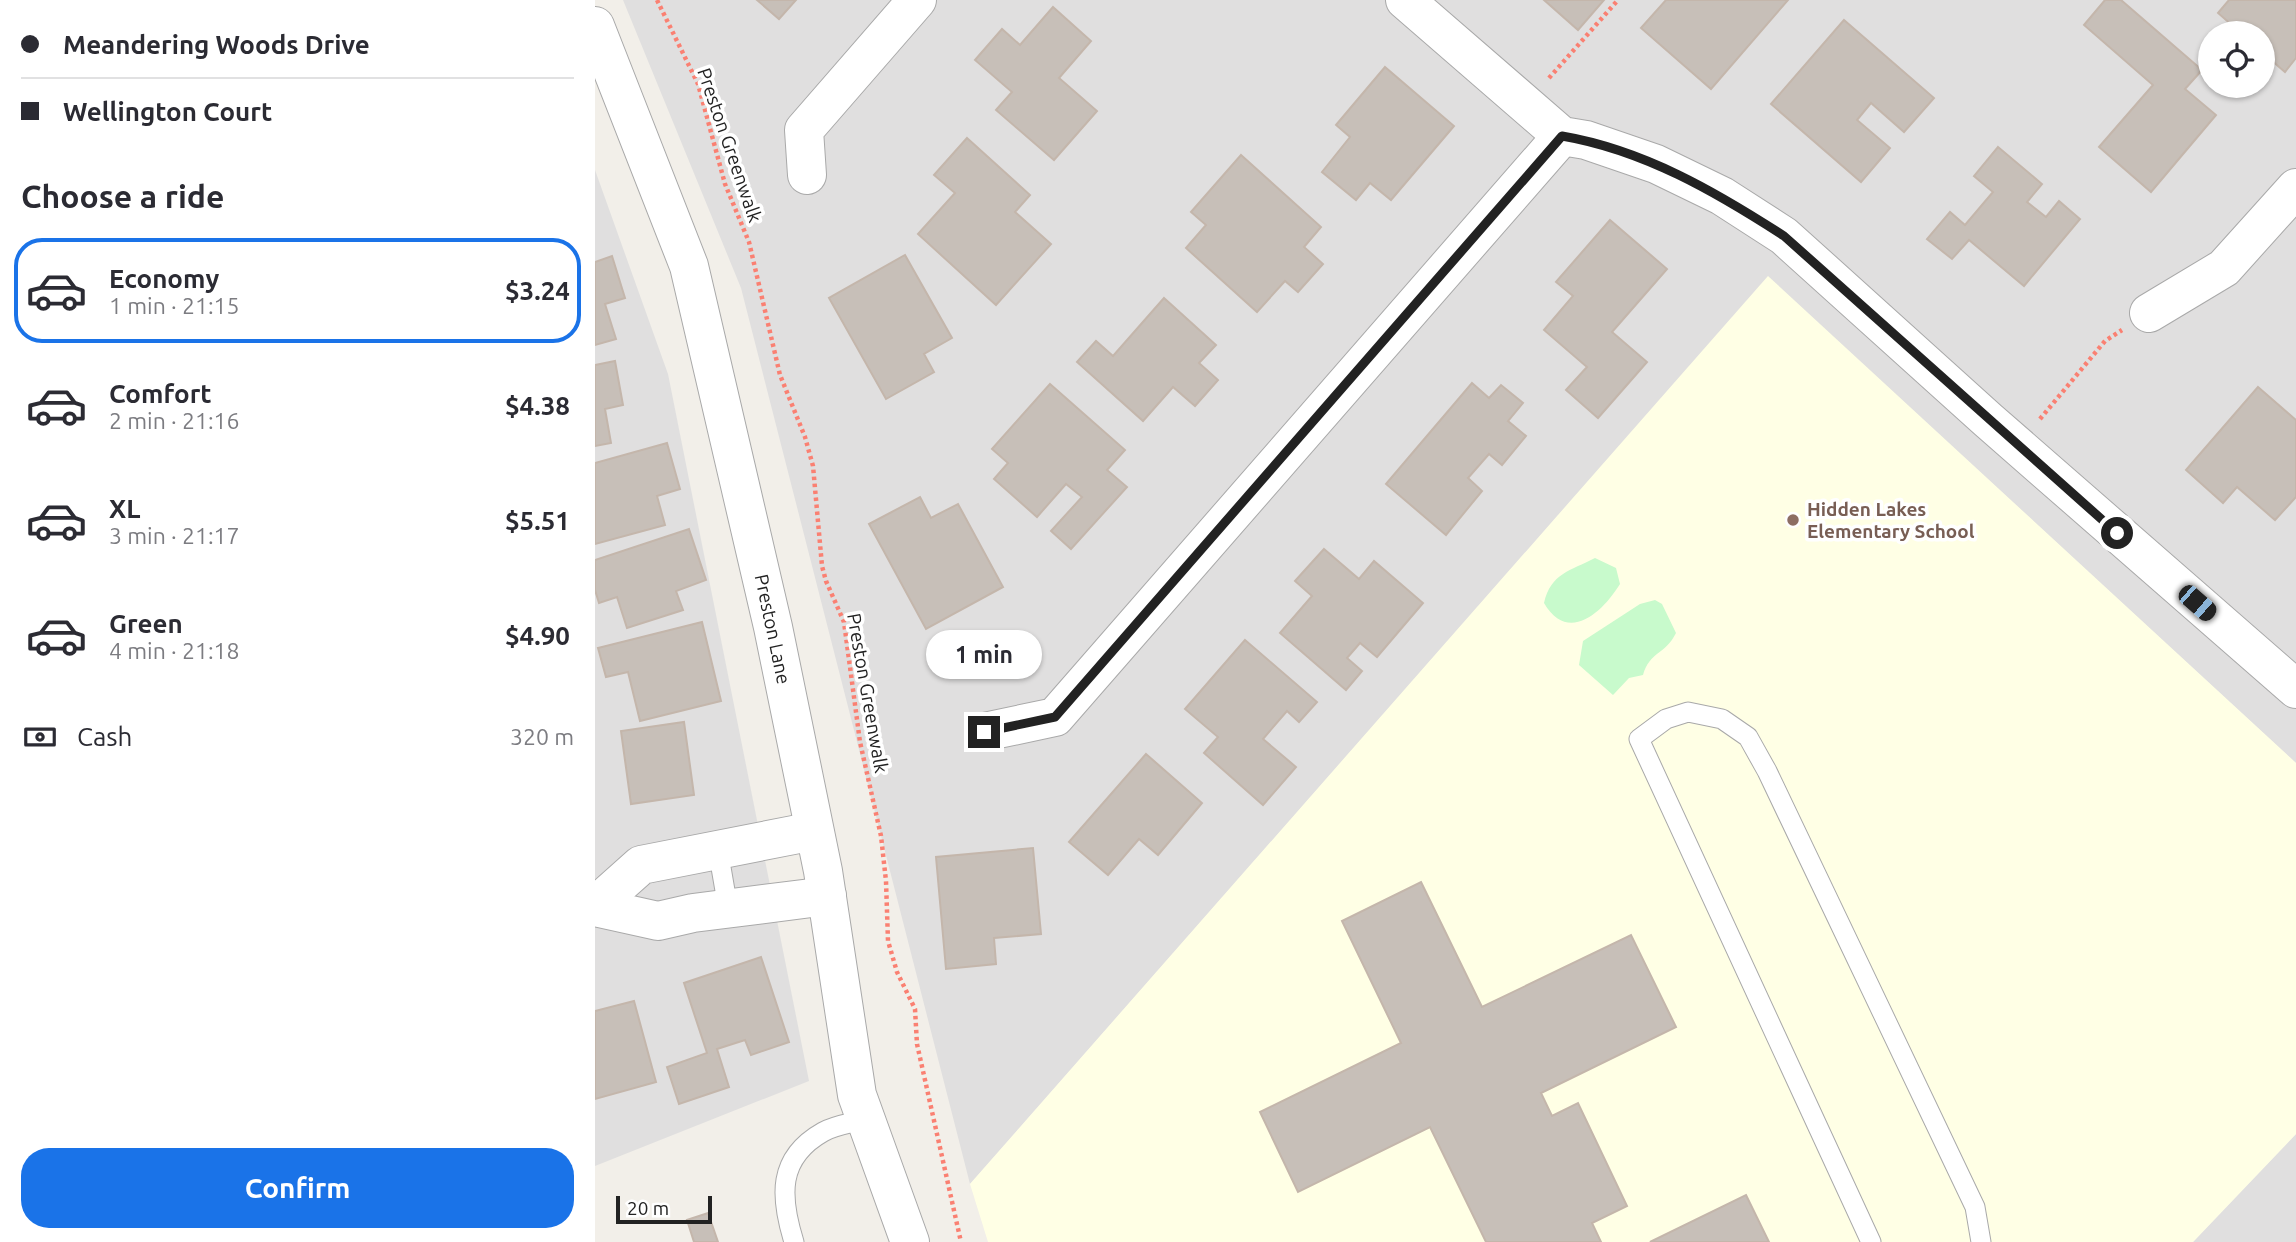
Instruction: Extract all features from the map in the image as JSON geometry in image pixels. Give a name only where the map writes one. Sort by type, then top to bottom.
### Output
[{"type":"street","points":[[807,175],[804,130],[917,0]]},
{"type":"street","points":[[1405,0],[1562,136],[1586,140],[1656,164],[1723,196],[1784,236],[2296,690]]},
{"type":"street","name":"Preston Lane","points":[[595,26],[689,266],[773,627],[827,896],[857,1095],[910,1242]]},
{"type":"street","points":[[984,732],[1055,717],[1562,136]]},
{"type":"street","points":[[2149,313],[2224,268],[2296,188]]},
{"type":"street","points":[[595,906],[641,865],[814,831]]},
{"type":"street","points":[[595,906],[658,921],[693,913],[827,896]]},
{"type":"lane","points":[[1871,1242],[1639,739],[1666,719],[1688,712],[1723,719],[1748,737],[1767,771],[1975,1207],[1981,1242]]},
{"type":"lane","points":[[718,850],[728,908]]},
{"type":"lane","points":[[794,1242],[787,1221],[784,1192],[786,1173],[799,1152],[824,1132],[866,1119]]},
{"type":"path","name":"Preston Greenwalk","points":[[657,0],[698,84],[725,184],[749,242],[780,375],[805,437],[813,466],[822,566],[844,622],[860,742],[881,836],[888,941],[897,972],[915,1009],[917,1044],[961,1242]]},
{"type":"path","points":[[1525,104],[1618,0]]},
{"type":"path","points":[[2018,446],[2105,341],[2149,313]]},
{"type":"shaded area","points":[[623,0],[2296,0],[2296,763],[1768,277],[970,1184],[741,288]]},
{"type":"shaded area","points":[[595,170],[668,374],[809,1081],[595,1166]]},
{"type":"shaded area","name":"Hidden Lakes Elementary School","points":[[1768,276],[2296,763],[2296,1134],[2193,1242],[988,1242],[970,1184]]},
{"type":"shaded area","points":[[2296,1134],[2296,1242],[2193,1242],[2251,1181]]},
{"type":"green space","points":[[1595,558],[1616,568],[1620,584],[1613,595],[1584,620],[1574,623],[1553,615],[1544,603],[1551,585],[1563,574]]},
{"type":"green space","points":[[1655,600],[1662,604],[1676,633],[1650,661],[1643,675],[1629,678],[1613,695],[1579,665],[1583,641],[1640,604]]},
{"type":"building","points":[[757,0],[796,0],[779,19]]},
{"type":"building","points":[[1544,0],[1604,0],[1578,30]]},
{"type":"building","points":[[1666,0],[1788,0],[1711,89],[1641,28]]},
{"type":"building","points":[[2105,0],[2121,0],[2198,67],[2198,74],[2185,89],[2216,115],[2151,192],[2099,147],[2153,85],[2084,25]]},
{"type":"building","points":[[2229,0],[2296,0],[2296,58],[2285,72],[2275,63],[2275,21],[2227,21],[2218,13]]},
{"type":"building","points":[[1053,7],[1091,41],[1059,78],[1097,111],[1054,160],[996,110],[1012,92],[975,60],[1002,29],[1020,45]]},
{"type":"building","points":[[1844,20],[1934,98],[1904,132],[1871,103],[1857,120],[1890,148],[1861,182],[1771,104]]},
{"type":"building","points":[[1385,67],[1454,126],[1391,200],[1370,183],[1356,200],[1322,172],[1350,137],[1336,125]]},
{"type":"building","points":[[967,138],[1030,195],[1015,212],[1051,244],[996,305],[918,234],[955,193],[934,175]]},
{"type":"building","points":[[1998,147],[2042,184],[2027,202],[2046,217],[2059,201],[2080,219],[2024,286],[1969,240],[1952,259],[1927,239],[1950,212],[1965,225],[1993,192],[1974,176]]},
{"type":"building","points":[[1241,155],[1321,227],[1304,247],[1323,264],[1298,292],[1285,281],[1257,312],[1186,248],[1206,225],[1191,212]]},
{"type":"building","points":[[1610,220],[1667,269],[1612,332],[1647,362],[1598,418],[1566,390],[1587,367],[1544,330],[1573,296],[1556,282]]},
{"type":"building","points":[[905,255],[952,338],[924,354],[934,372],[886,399],[829,298]]},
{"type":"building","points":[[612,256],[625,298],[605,304],[616,339],[595,345],[595,262]]},
{"type":"building","points":[[1164,298],[1216,345],[1199,363],[1218,380],[1195,406],[1173,387],[1143,421],[1077,362],[1096,341],[1113,356]]},
{"type":"building","points":[[615,361],[623,405],[605,409],[611,443],[595,446],[595,365]]},
{"type":"building","points":[[1472,383],[1489,398],[1501,385],[1523,403],[1508,421],[1526,436],[1502,465],[1489,454],[1468,478],[1482,491],[1446,535],[1386,484]]},
{"type":"building","points":[[1050,384],[1125,450],[1107,470],[1127,487],[1071,549],[1051,531],[1082,497],[1066,484],[1037,517],[994,479],[1008,463],[992,449]]},
{"type":"building","points":[[2258,387],[2296,420],[2296,497],[2275,520],[2237,487],[2223,503],[2186,470]]},
{"type":"building","points":[[667,443],[680,489],[657,496],[665,525],[595,544],[595,463]]},
{"type":"building","points":[[920,497],[931,518],[958,504],[1003,587],[926,629],[869,524]]},
{"type":"building","points":[[689,529],[706,580],[676,591],[683,610],[627,628],[617,597],[599,603],[595,590],[595,560]]},
{"type":"building","points":[[1324,549],[1359,579],[1374,561],[1423,603],[1377,657],[1360,643],[1347,658],[1362,671],[1346,690],[1280,633],[1312,596],[1295,581]]},
{"type":"building","points":[[702,622],[721,701],[640,721],[628,672],[606,677],[598,648]]},
{"type":"building","points":[[1245,640],[1317,702],[1299,722],[1287,711],[1263,739],[1296,767],[1263,805],[1204,753],[1218,737],[1185,709]]},
{"type":"building","points":[[684,722],[694,795],[631,804],[621,731]]},
{"type":"building","points":[[1146,754],[1202,803],[1158,855],[1139,839],[1108,875],[1069,842]]},
{"type":"building","points":[[1033,848],[1041,934],[994,938],[996,964],[946,969],[936,857]]},
{"type":"building","points":[[1421,882],[1482,1007],[1631,935],[1676,1027],[1541,1093],[1552,1116],[1578,1103],[1627,1206],[1592,1223],[1601,1242],[1486,1242],[1430,1127],[1298,1192],[1260,1112],[1401,1043],[1342,921]]},
{"type":"building","points":[[761,957],[789,1042],[751,1055],[745,1040],[717,1049],[729,1087],[679,1104],[667,1067],[707,1053],[684,983]]},
{"type":"building","points":[[634,1001],[656,1082],[595,1099],[595,1011]]},
{"type":"building","points":[[1746,1195],[1769,1242],[1650,1242]]},
{"type":"building","points":[[708,1213],[718,1242],[694,1242],[687,1220]]},
{"type":"place","name":"Hidden Lakes Elementary School","points":[[1793,520]]},
{"type":"route","points":[[984,732],[1055,717],[1562,136],[1586,140],[1656,164],[1723,196],[1784,236],[2117,533]]}]
